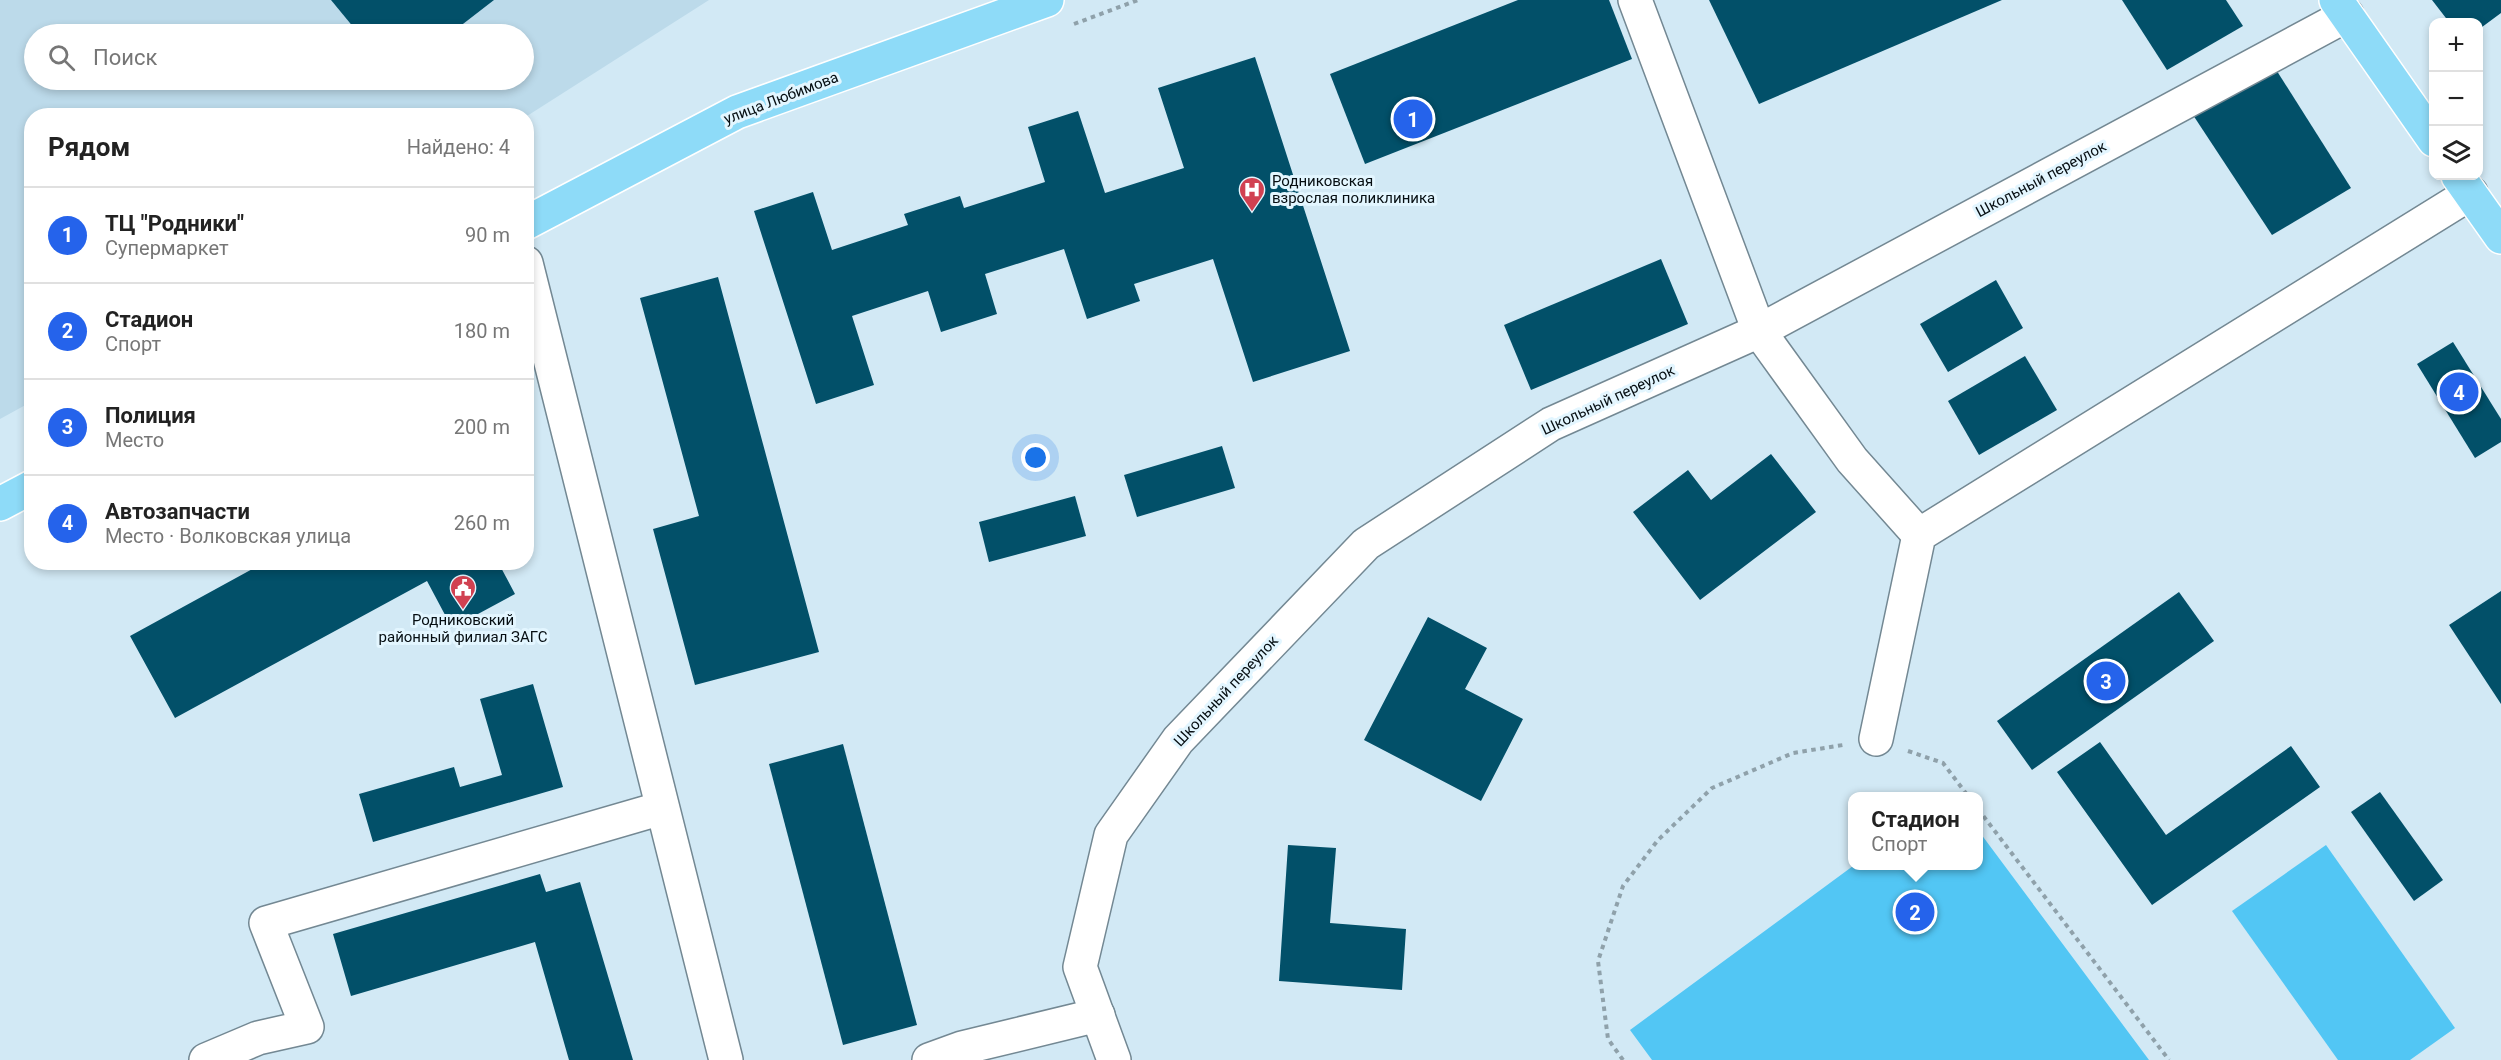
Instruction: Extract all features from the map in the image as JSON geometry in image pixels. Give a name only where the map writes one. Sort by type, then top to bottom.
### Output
[{"type":"main road","name":"улица Любимова","points":[[534,219],[737,112],[1047,0]]},
{"type":"main road","points":[[2341,7],[2429,134]]},
{"type":"main road","points":[[2464,184],[2501,237]]},
{"type":"main road","points":[[0,504],[24,491]]},
{"type":"street","points":[[1635,0],[1759,331],[1852,460],[1919,535]]},
{"type":"street","name":"Школьный переулок","points":[[1114,1060],[1080,967],[1111,835],[1178,740],[1366,544],[1551,424],[1759,331],[2341,7]]},
{"type":"street","points":[[1876,739],[1919,535],[2464,184]]},
{"type":"street","points":[[534,295],[726,1060]]},
{"type":"street","points":[[206,1060],[258,1038],[307,1027],[266,923],[662,808]]},
{"type":"street","points":[[929,1060],[962,1048],[1098,1015]]},
{"type":"path","points":[[1070,25],[1138,0]]},
{"type":"path","points":[[1623,1060],[1608,1039],[1598,961],[1623,886],[1658,840],[1712,788],[1793,753],[1876,739],[1943,763],[1965,792]]},
{"type":"path","points":[[1983,816],[2169,1060]]},
{"type":"shaded area","points":[[0,0],[709,0],[534,112],[534,108],[24,108],[24,406],[0,419]]},
{"type":"shaded area","points":[[1983,837],[2149,1060],[1652,1060],[1630,1030],[1848,870],[1983,870]]},
{"type":"shaded area","points":[[2326,845],[2455,1028],[2410,1060],[2338,1060],[2232,911]]},
{"type":"building","points":[[331,0],[494,0],[463,24],[351,24]]},
{"type":"building","points":[[1518,0],[1609,0],[1632,59],[1365,164],[1330,74]]},
{"type":"building","points":[[1709,0],[2002,0],[1759,104]]},
{"type":"building","points":[[2122,0],[2226,0],[2243,26],[2167,70]]},
{"type":"building","points":[[2432,0],[2501,0],[2501,13],[2483,26],[2483,18],[2446,18]]},
{"type":"building","points":[[1255,57],[1350,351],[1253,382],[1213,259],[1134,284],[1140,301],[1087,319],[1064,249],[985,274],[997,314],[941,332],[928,291],[852,316],[874,385],[816,404],[754,211],[813,192],[832,250],[908,225],[904,214],[960,196],[964,208],[1045,182],[1028,127],[1078,111],[1105,193],[1184,168],[1158,88]]},
{"type":"building","points":[[2275,68],[2351,188],[2272,235],[2193,115]]},
{"type":"building","points":[[1661,259],[1688,324],[1531,390],[1504,325]]},
{"type":"building","points":[[718,277],[819,652],[695,685],[653,529],[699,516],[640,298]]},
{"type":"building","points":[[1996,280],[2023,328],[1948,372],[1920,324]]},
{"type":"building","points":[[2453,342],[2501,419],[2501,442],[2475,458],[2417,364]]},
{"type":"building","points":[[2025,356],[2057,410],[1979,455],[1948,401]]},
{"type":"building","points":[[1222,446],[1235,488],[1137,517],[1124,475]]},
{"type":"building","points":[[1771,454],[1816,512],[1700,600],[1633,512],[1688,470],[1711,500]]},
{"type":"building","points":[[1075,496],[1086,536],[989,562],[979,522]]},
{"type":"building","points":[[250,570],[502,570],[515,594],[452,628],[427,581],[175,718],[130,636]]},
{"type":"building","points":[[2501,591],[2501,704],[2449,625]]},
{"type":"building","points":[[2179,592],[2214,641],[2032,770],[1997,721]]},
{"type":"building","points":[[1428,617],[1487,648],[1465,689],[1523,719],[1481,801],[1364,740]]},
{"type":"building","points":[[533,684],[563,787],[373,842],[359,794],[454,767],[460,787],[502,775],[480,699]]},
{"type":"building","points":[[2100,742],[2166,835],[2291,746],[2320,787],[2152,905],[2057,772]]},
{"type":"building","points":[[843,744],[917,1025],[843,1045],[769,764]]},
{"type":"building","points":[[2380,792],[2443,880],[2414,901],[2351,812]]},
{"type":"building","points":[[1288,845],[1336,848],[1330,923],[1406,929],[1402,990],[1279,981]]},
{"type":"building","points":[[540,874],[546,892],[580,882],[633,1060],[569,1060],[535,942],[351,996],[333,934]]},
{"type":"place","name":"ТЦ \"Родники\"","points":[[1413,119]]},
{"type":"place","name":"Родниковская взрослая поликлиника","points":[[1252,213]]},
{"type":"place","name":"Автозапчасти","points":[[2459,392]]},
{"type":"place","name":"Родниковский районный филиал ЗАГС","points":[[463,611]]},
{"type":"place","name":"Полиция","points":[[2106,681]]},
{"type":"place","name":"Стадион","points":[[1915,912]]}]
